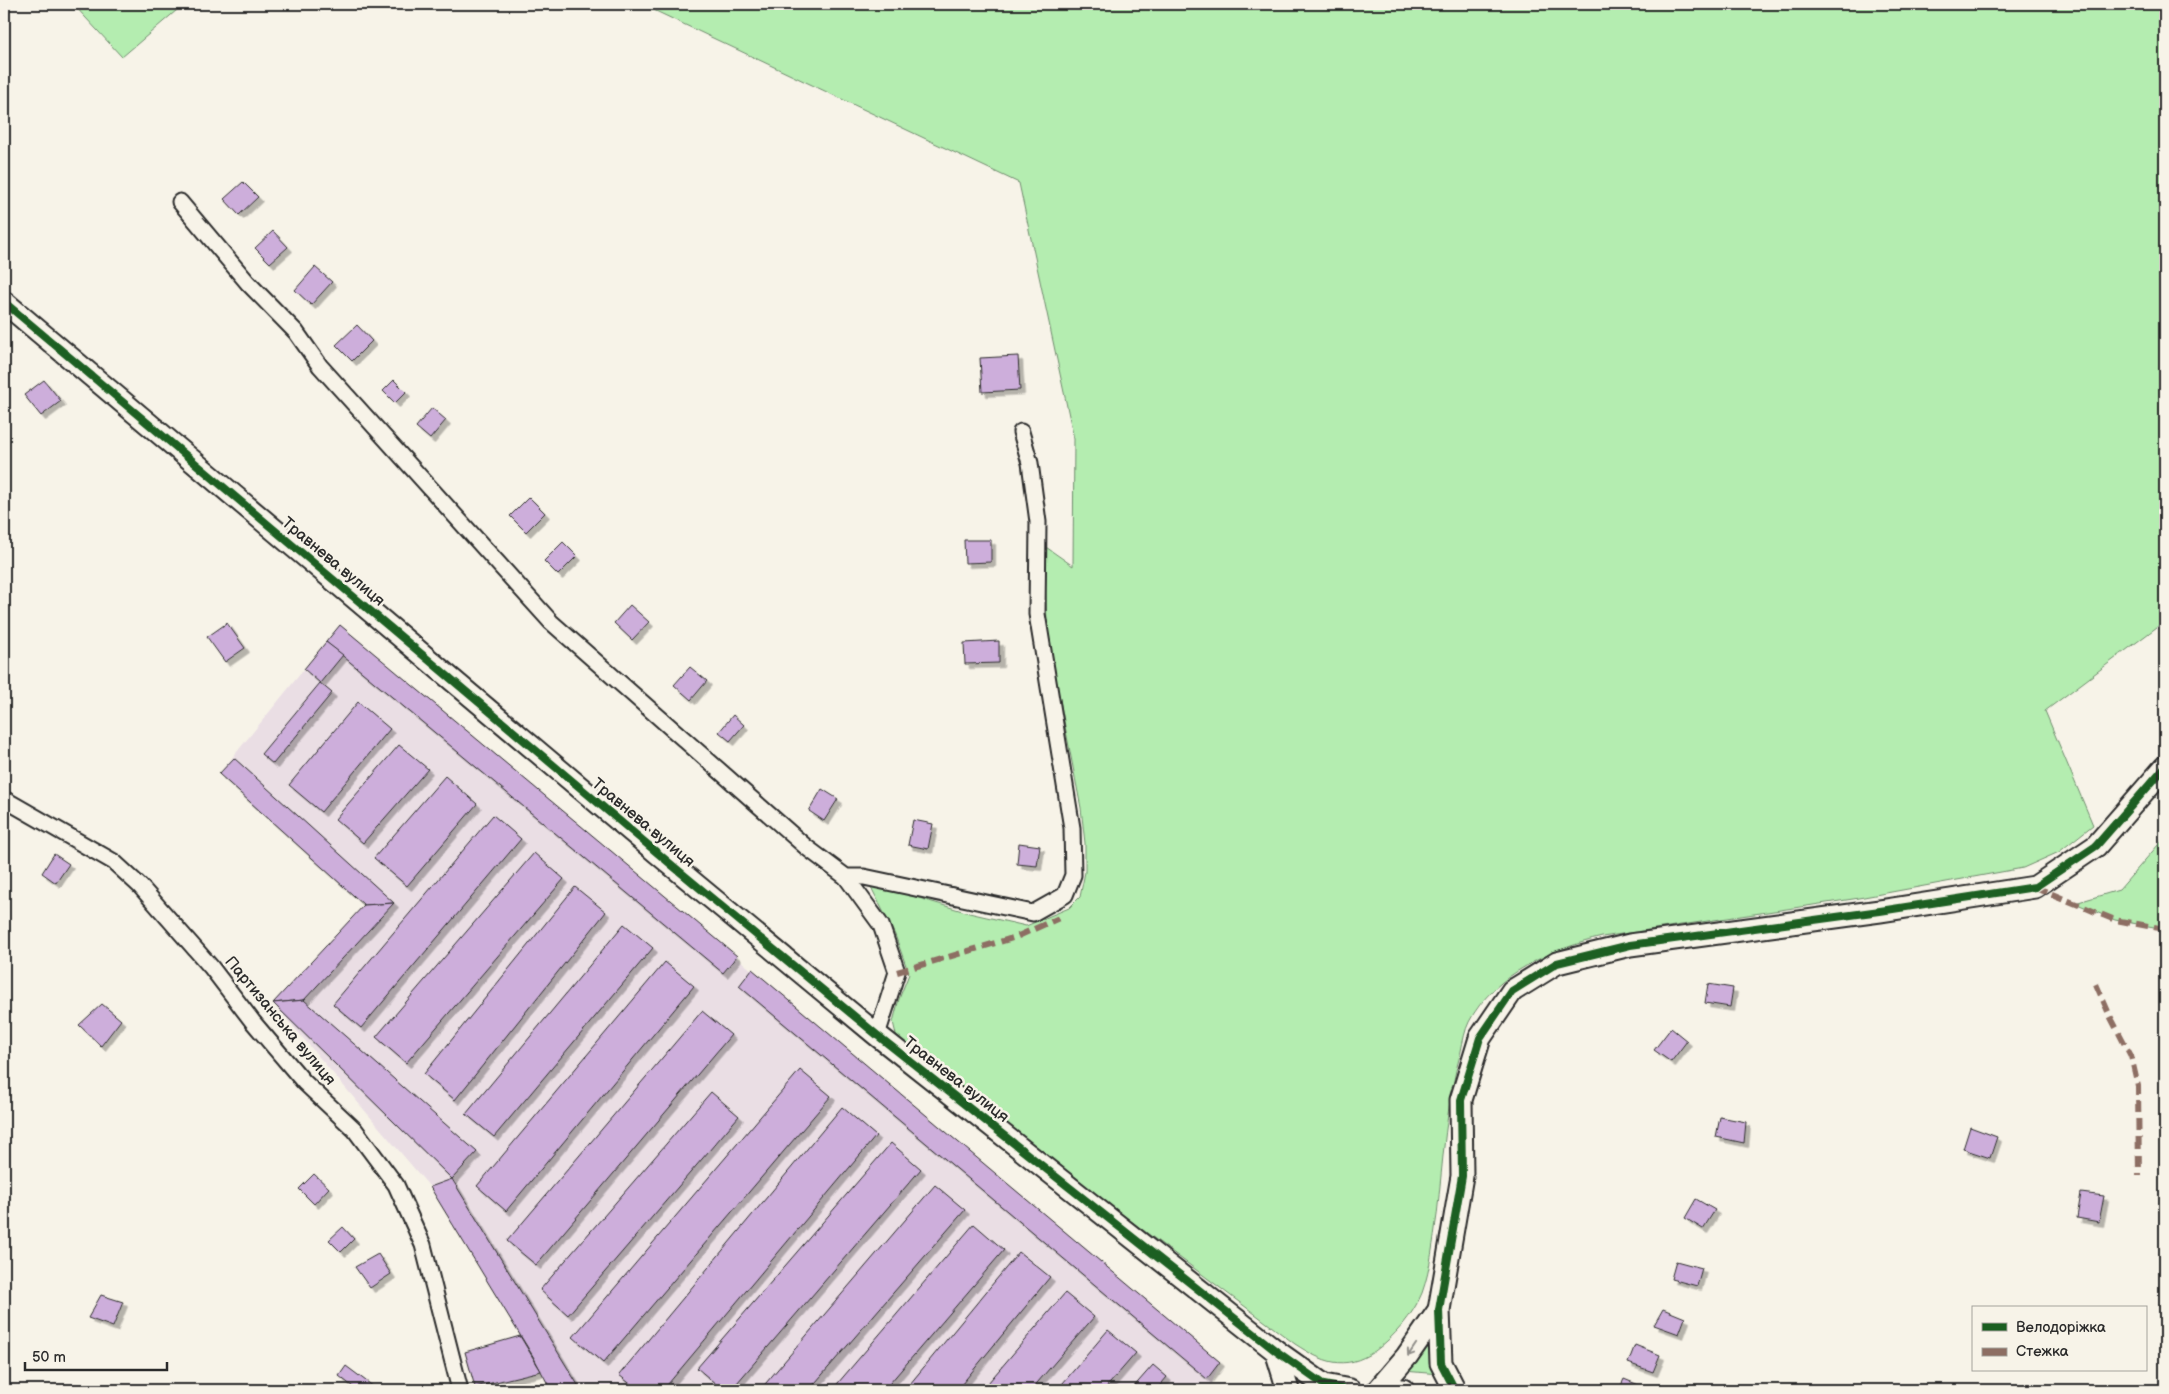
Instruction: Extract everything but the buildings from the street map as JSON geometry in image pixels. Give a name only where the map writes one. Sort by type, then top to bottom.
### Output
[{"type":"street","points":[[180,202],[248,282],[296,332],[320,366],[551,622],[806,847],[846,877],[881,925],[897,972],[877,1035]]},
{"type":"street","name":"Травнева вулиця","points":[[4,302],[680,872],[877,1035],[1276,1351],[1324,1384],[1350,1390]]},
{"type":"street","points":[[846,877],[864,877],[1033,913],[1065,895],[1074,875],[1072,828],[1037,614],[1038,522],[1030,463],[1021,432]]},
{"type":"street","points":[[1455,1390],[1441,1363],[1439,1310],[1462,1176],[1461,1100],[1480,1038],[1512,991],[1557,963],[1630,945],[1880,911],[2035,887],[2096,846],[2165,767]]},
{"type":"street","name":"Партизанська вулиця","points":[[4,799],[114,862],[151,896],[304,1082],[355,1130],[396,1185],[423,1245],[460,1390]]},
{"type":"street","points":[[1378,1390],[1407,1356],[1439,1310]]},
{"type":"street","points":[[1276,1351],[1288,1390]]},
{"type":"street","points":[[1397,1390],[1403,1390]]},
{"type":"shaded area","points":[[340,625],[1220,1362],[1209,1390],[551,1390],[534,1358],[430,1187],[273,1003],[364,905],[219,774]]},
{"type":"green space","points":[[73,4],[184,4],[122,57]]},
{"type":"green space","points":[[641,4],[2165,4],[2165,621],[2045,711],[2093,825],[2059,852],[2023,868],[1853,899],[1602,937],[1564,948],[1545,956],[1509,977],[1493,990],[1480,1005],[1465,1032],[1448,1112],[1437,1215],[1428,1274],[1418,1301],[1396,1332],[1375,1351],[1364,1357],[1343,1363],[1324,1360],[1315,1356],[1295,1344],[899,1047],[893,1022],[899,999],[909,974],[895,935],[869,883],[969,913],[1026,926],[1069,908],[1080,897],[1085,872],[1085,843],[1081,808],[1048,639],[1043,545],[1073,566],[1074,439],[1019,183]]},
{"type":"green space","points":[[2165,837],[2165,929],[2115,920],[2075,903],[2119,890]]},
{"type":"green space","points":[[1427,1346],[1439,1374],[1404,1371]]},
{"type":"marked path","points":[[2035,887],[2115,920],[2165,929]]},
{"type":"marked path","points":[[897,972],[1016,937],[1059,918]]},
{"type":"marked path","points":[[2096,984],[2131,1056],[2138,1086],[2139,1176]]},
{"type":"cycle path","points":[[4,302],[673,866],[877,1035],[1276,1351],[1324,1385],[1350,1390]]},
{"type":"cycle path","points":[[1455,1390],[1441,1363],[1439,1310],[1462,1176],[1461,1100],[1480,1038],[1512,991],[1557,963],[1630,945],[1880,911],[2035,887],[2096,846],[2165,767]]}]
